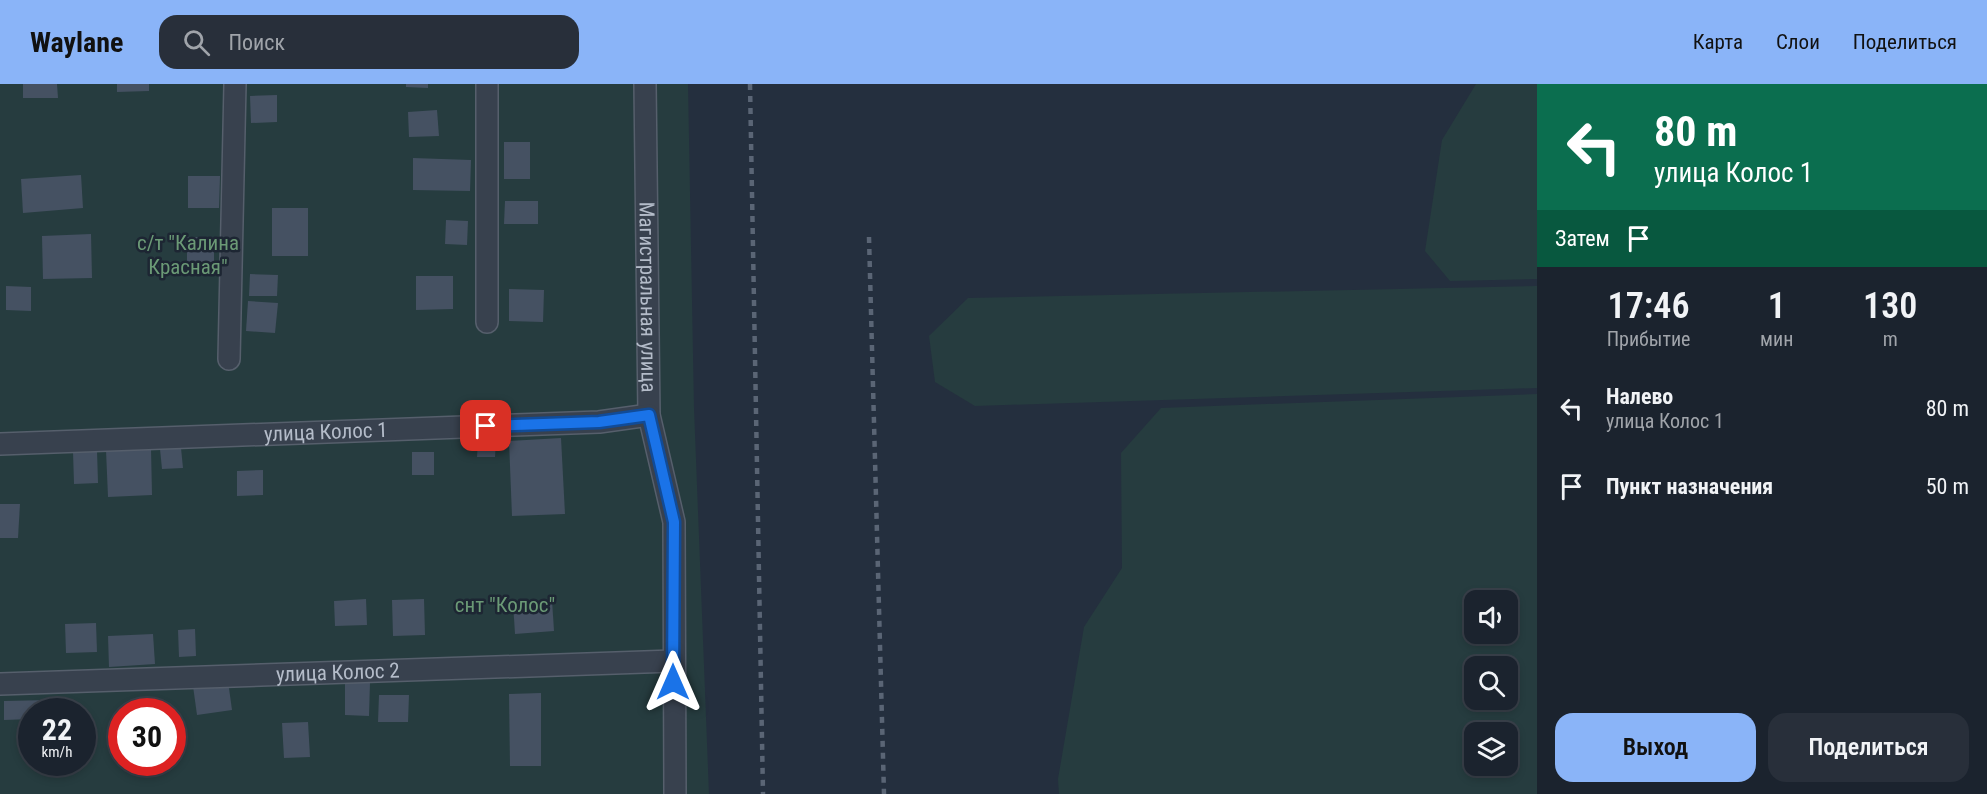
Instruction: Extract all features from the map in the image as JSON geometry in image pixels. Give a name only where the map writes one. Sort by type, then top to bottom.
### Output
[{"type":"street","points":[[229,359],[235,84]]},
{"type":"street","points":[[487,84],[487,322]]},
{"type":"street","name":"Магистральная улица","points":[[645,84],[649,415],[674,522],[675,794]]},
{"type":"street","name":"улица Колос 1","points":[[0,444],[599,422],[649,415]]},
{"type":"street","name":"улица Колос 2","points":[[0,684],[673,661]]},
{"type":"green space","points":[[0,84],[688,84],[694,408],[709,794],[0,794]]},
{"type":"green space","points":[[1476,84],[1537,84],[1537,279],[1450,281],[1425,251],[1442,140]]},
{"type":"green space","points":[[1537,286],[1537,388],[975,406],[935,382],[929,336],[968,298]]},
{"type":"green space","points":[[1537,394],[1537,794],[1059,794],[1058,779],[1084,627],[1122,568],[1121,453],[1161,408]]},
{"type":"building","points":[[23,84],[57,84],[58,98],[23,98]]},
{"type":"building","points":[[117,84],[149,84],[149,91],[117,92]]},
{"type":"building","points":[[406,84],[428,84],[428,88],[406,87]]},
{"type":"building","points":[[277,95],[277,122],[251,123],[250,96]]},
{"type":"building","points":[[437,110],[439,136],[409,137],[408,112]]},
{"type":"building","points":[[504,142],[530,142],[530,179],[504,179]]},
{"type":"building","points":[[413,158],[471,160],[470,191],[413,190]]},
{"type":"building","points":[[81,175],[83,208],[23,213],[21,179]]},
{"type":"building","points":[[188,176],[220,176],[219,208],[188,208]]},
{"type":"building","points":[[505,201],[538,201],[538,224],[504,224]]},
{"type":"building","points":[[272,208],[308,208],[308,256],[272,256]]},
{"type":"building","points":[[446,220],[468,221],[467,245],[445,244]]},
{"type":"building","points":[[91,234],[92,278],[43,279],[42,236]]},
{"type":"building","points":[[187,237],[214,237],[214,262],[187,262]]},
{"type":"building","points":[[250,274],[278,275],[277,296],[249,296]]},
{"type":"building","points":[[416,276],[453,276],[453,309],[416,310]]},
{"type":"building","points":[[6,286],[31,287],[31,311],[6,310]]},
{"type":"building","points":[[509,289],[544,290],[543,322],[509,321]]},
{"type":"building","points":[[248,301],[278,303],[275,333],[246,331]]},
{"type":"building","points":[[561,438],[565,514],[512,516],[509,441]]},
{"type":"building","points":[[478,440],[496,441],[495,457],[477,457]]},
{"type":"building","points":[[151,448],[152,495],[108,497],[106,450]]},
{"type":"building","points":[[181,448],[183,468],[162,469],[160,449]]},
{"type":"building","points":[[97,451],[98,483],[74,484],[73,452]]},
{"type":"building","points":[[412,452],[434,452],[434,475],[412,475]]},
{"type":"building","points":[[263,470],[263,495],[237,496],[237,471]]},
{"type":"building","points":[[0,504],[20,504],[18,538],[0,538]]},
{"type":"building","points":[[366,599],[367,625],[335,626],[334,601]]},
{"type":"building","points":[[424,599],[425,635],[393,636],[392,600]]},
{"type":"building","points":[[552,600],[554,631],[515,634],[513,603]]},
{"type":"building","points":[[96,623],[97,652],[66,653],[65,624]]},
{"type":"building","points":[[195,629],[196,656],[179,657],[178,630]]},
{"type":"building","points":[[153,634],[155,664],[109,667],[108,636]]},
{"type":"building","points":[[228,681],[232,710],[197,715],[193,686]]},
{"type":"building","points":[[345,682],[370,682],[369,716],[345,715]]},
{"type":"building","points":[[541,693],[541,766],[510,766],[509,694]]},
{"type":"building","points":[[379,695],[409,695],[408,722],[378,722]]},
{"type":"building","points":[[4,701],[18,701],[18,720],[4,720]]},
{"type":"building","points":[[308,722],[310,757],[284,758],[282,723]]},
{"type":"railway","points":[[750,84],[763,794]]},
{"type":"railway","points":[[869,237],[884,794]]},
{"type":"route","points":[[486,426],[599,422],[649,415],[674,522],[673,682]]},
{"type":"park label","name":"с/т \"Калина Красная\"","points":[[188,255]]},
{"type":"park label","name":"снт \"Колос\"","points":[[505,605]]}]
